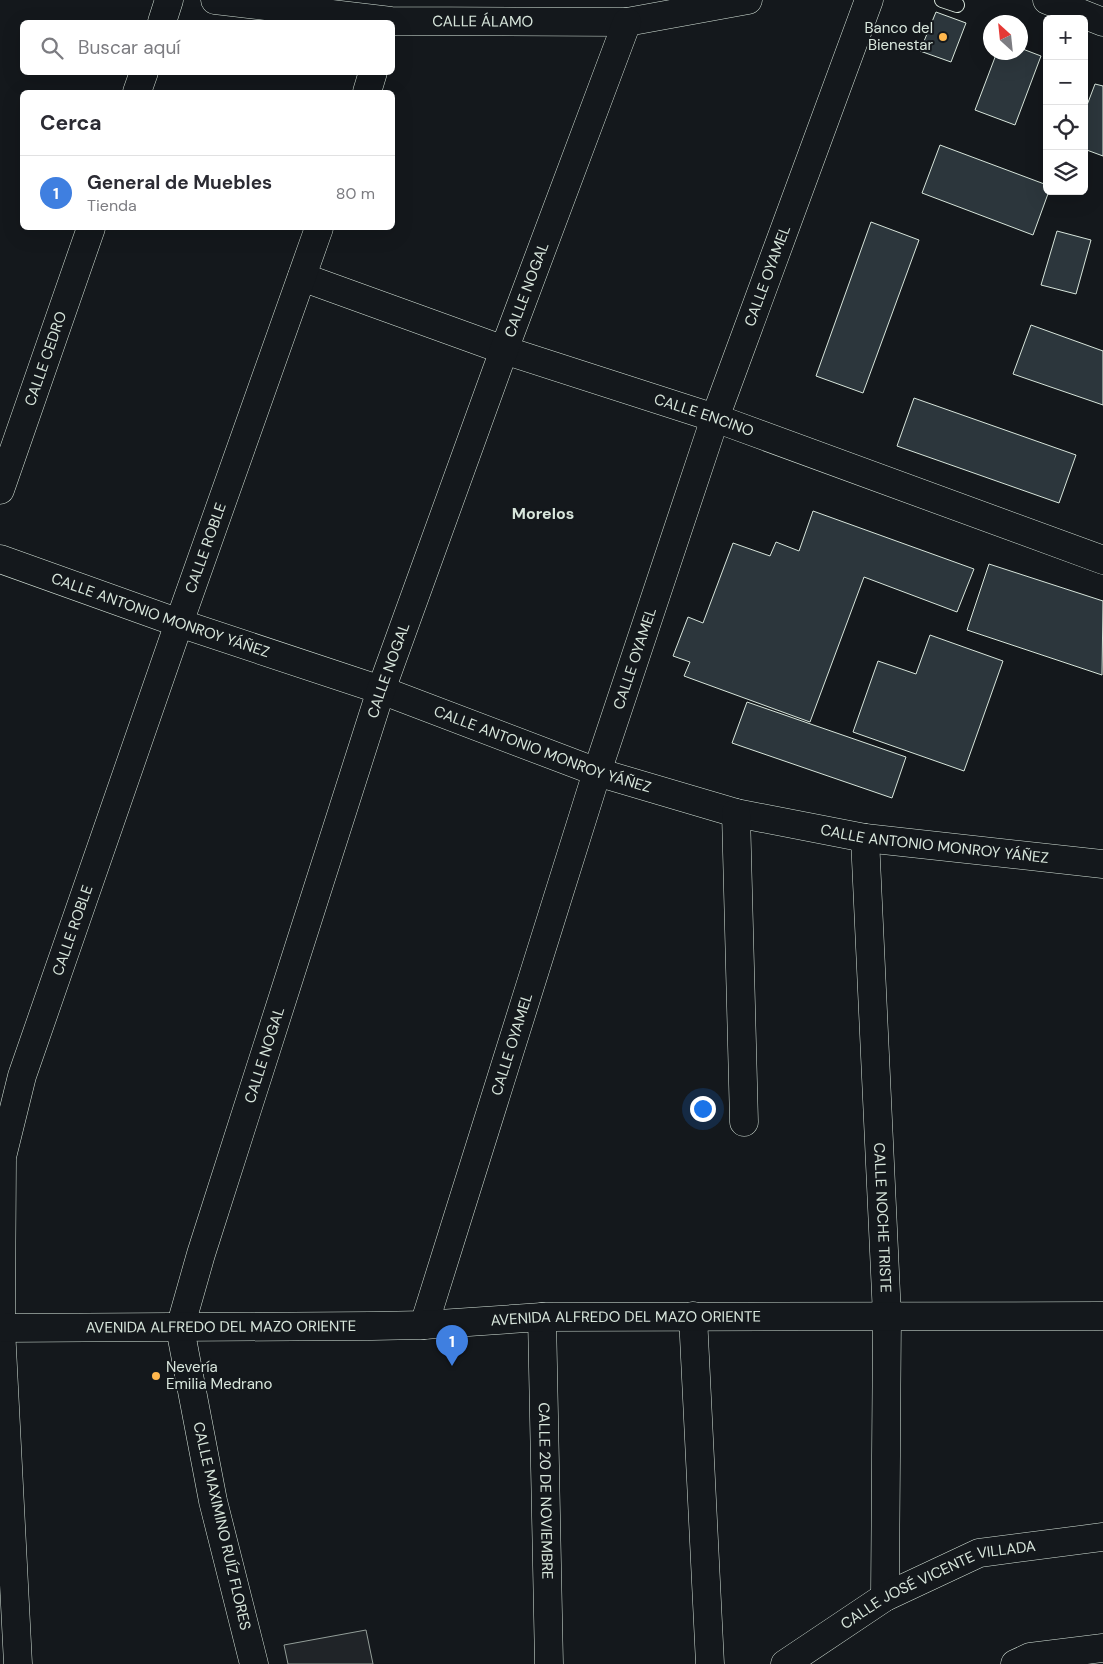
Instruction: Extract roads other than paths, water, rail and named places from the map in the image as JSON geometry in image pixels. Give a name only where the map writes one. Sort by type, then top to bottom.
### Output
[{"type":"street","points":[[163,20],[169,0]]},
{"type":"street","name":"CALLE ÁLAMO","points":[[215,0],[375,20]]},
{"type":"street","name":"CALLE ÁLAMO","points":[[395,22],[627,22],[748,0]]},
{"type":"street","name":"CALLE OYAMEL","points":[[424,1325],[597,772],[715,418],[869,0]]},
{"type":"street","points":[[1047,0],[1103,22]]},
{"type":"street","name":"CALLE NOGAL","points":[[180,1328],[201,1254],[381,690],[504,350],[627,22]]},
{"type":"street","points":[[138,90],[143,75]]},
{"type":"street","points":[[367,90],[373,75]]},
{"type":"street","name":"CALLE CEDRO","points":[[0,490],[90,230]]},
{"type":"street","name":"CALLE ROBLE","points":[[18,1664],[0,1328],[2,1157],[22,1076],[179,623],[318,230]]},
{"type":"street","name":"CALLE ENCINO","points":[[302,277],[504,350],[715,418],[1103,560]]},
{"type":"street","name":"CALLE ANTONIO MONROY YÁÑEZ","points":[[0,559],[179,623],[381,690],[597,772],[736,813],[865,838],[1103,864]]},
{"type":"street","points":[[736,813],[744,1122]]},
{"type":"street","name":"CALLE NOCHE TRISTE","points":[[865,838],[886,1316],[885,1598]]},
{"type":"street","points":[[693,1316],[710,1664]]},
{"type":"street","name":"AVENIDA ALFREDO DEL MAZO ORIENTE","points":[[0,1328],[424,1325],[542,1317],[1103,1316]]},
{"type":"street","name":"CALLE 20 DE NOVIEMBRE","points":[[542,1317],[548,1664]]},
{"type":"street","name":"CALLE MAXIMINO RUÍZ FLORES","points":[[180,1328],[213,1501],[254,1664]]},
{"type":"street","name":"CALLE JOSÉ VICENTE VILLADA","points":[[785,1664],[885,1598],[979,1553],[1103,1537]]},
{"type":"street","points":[[1025,1662],[1103,1648]]},
{"type":"lane","points":[[942,0],[957,5]]},
{"type":"place","name":"Banco del Bienestar","points":[[943,37]]},
{"type":"place","name":"General de Muebles","points":[[452,1366]]},
{"type":"place","name":"Nevería Emilia Medrano","points":[[156,1376]]},
{"type":"district","name":"Morelos","points":[[543,513]]}]
